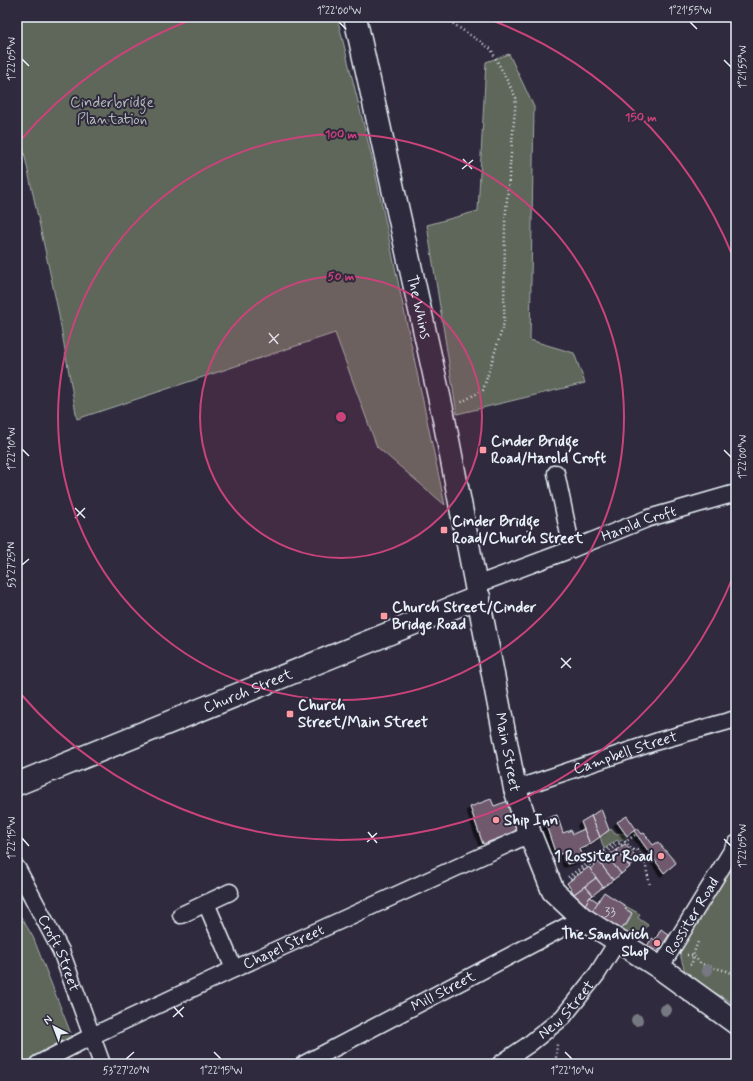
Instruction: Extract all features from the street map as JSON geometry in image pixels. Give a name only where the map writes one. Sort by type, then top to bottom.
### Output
[{"type":"main road","name":"The Whins","points":[[355,17],[443,414],[478,591]]},
{"type":"main road","name":"Church Street","points":[[17,784],[478,591]]},
{"type":"main road","name":"Main Street","points":[[478,591],[515,789],[530,834],[553,891],[582,918],[617,942],[660,968],[736,1023]]},
{"type":"street","points":[[556,473],[572,549]]},
{"type":"street","name":"Harold Croft","points":[[478,591],[572,549],[649,518],[736,493]]},
{"type":"street","name":"Campbell Street","points":[[515,789],[658,741],[736,719]]},
{"type":"street","name":"Chapel Street","points":[[38,1064],[92,1036],[234,969],[530,834]]},
{"type":"street","name":"Rossiter Road","points":[[660,968],[736,844]]},
{"type":"street","name":"Croft Street","points":[[17,868],[61,952],[102,1064]]},
{"type":"street","points":[[181,914],[230,892]]},
{"type":"street","points":[[206,903],[234,969]]},
{"type":"street","name":"Mill Street","points":[[304,1064],[582,918]]},
{"type":"street","name":"New Street","points":[[500,1064],[563,1017],[597,974],[617,942]]},
{"type":"path","points":[[442,17],[491,49],[516,98],[505,222],[504,323],[483,390],[443,414]]},
{"type":"path","points":[[615,843],[568,878],[620,843],[621,845],[635,835]]},
{"type":"path","points":[[625,841],[633,850],[637,850],[644,859],[650,886]]},
{"type":"path","points":[[686,955],[693,955],[701,964],[736,975]]},
{"type":"green space","name":"Cinderbridge Plantation","points":[[17,17],[337,17],[373,162],[445,505],[377,447],[335,333],[77,419],[58,310],[17,120]]},
{"type":"green space","points":[[509,54],[534,107],[530,340],[574,353],[585,383],[457,414],[427,225],[478,211],[486,62]]},
{"type":"green space","points":[[611,829],[615,834],[625,833],[627,836],[619,842],[617,840],[604,849],[600,837]]},
{"type":"green space","points":[[736,854],[736,1005],[686,976],[678,947]]},
{"type":"green space","points":[[627,907],[640,914],[638,918],[648,925],[635,942],[621,930],[630,919],[629,917],[631,913],[625,909]]},
{"type":"green space","points":[[17,910],[33,937],[73,1039],[24,1064],[17,1064]]},
{"type":"building","points":[[491,799],[494,806],[508,801],[519,831],[483,844],[470,807]]},
{"type":"building","points":[[601,809],[609,830],[600,837],[591,816]]},
{"type":"building","points":[[557,815],[563,833],[571,830],[573,834],[584,829],[590,844],[580,849],[584,859],[567,864],[563,853],[556,855],[544,819]]},
{"type":"building","points":[[591,816],[600,837],[590,844],[581,822]]},
{"type":"building","points":[[627,816],[636,829],[627,836],[617,822]]},
{"type":"building","name":"1 Rossiter Road","points":[[637,828],[642,834],[644,833],[653,845],[658,842],[676,863],[664,873],[634,831]]},
{"type":"building","points":[[625,844],[638,860],[630,867],[616,850]]},
{"type":"building","points":[[616,850],[630,867],[621,874],[607,856]]},
{"type":"building","points":[[607,856],[621,874],[613,880],[599,862]]},
{"type":"building","points":[[599,862],[613,880],[603,887],[590,869]]},
{"type":"building","points":[[589,867],[596,878],[574,894],[567,883]]},
{"type":"building","points":[[596,878],[603,887],[593,895],[585,886]]},
{"type":"building","points":[[585,886],[593,895],[583,908],[574,894]]},
{"type":"building","points":[[604,892],[627,907],[625,909],[632,913],[626,925],[624,925],[621,930],[590,914]]},
{"type":"building","points":[[590,897],[598,902],[590,914],[583,908]]},
{"type":"building","name":"The Sandwich Shop","points":[[661,929],[669,935],[657,953],[647,946],[652,938],[655,940]]},
{"type":"place","name":"Cinder Bridge Road/Harold Croft","points":[[483,450]]},
{"type":"place","name":"Cinder Bridge Road/Church Street","points":[[444,530]]},
{"type":"place","name":"Church Street/Cinder Bridge Road","points":[[384,616]]},
{"type":"place","name":"Church Street/Main Street","points":[[290,714]]},
{"type":"place","name":"Ship Inn","points":[[496,820]]},
{"type":"place","name":"1 Rossiter Road","points":[[661,856]]},
{"type":"place","name":"The Sandwich Shop","points":[[657,943]]}]
